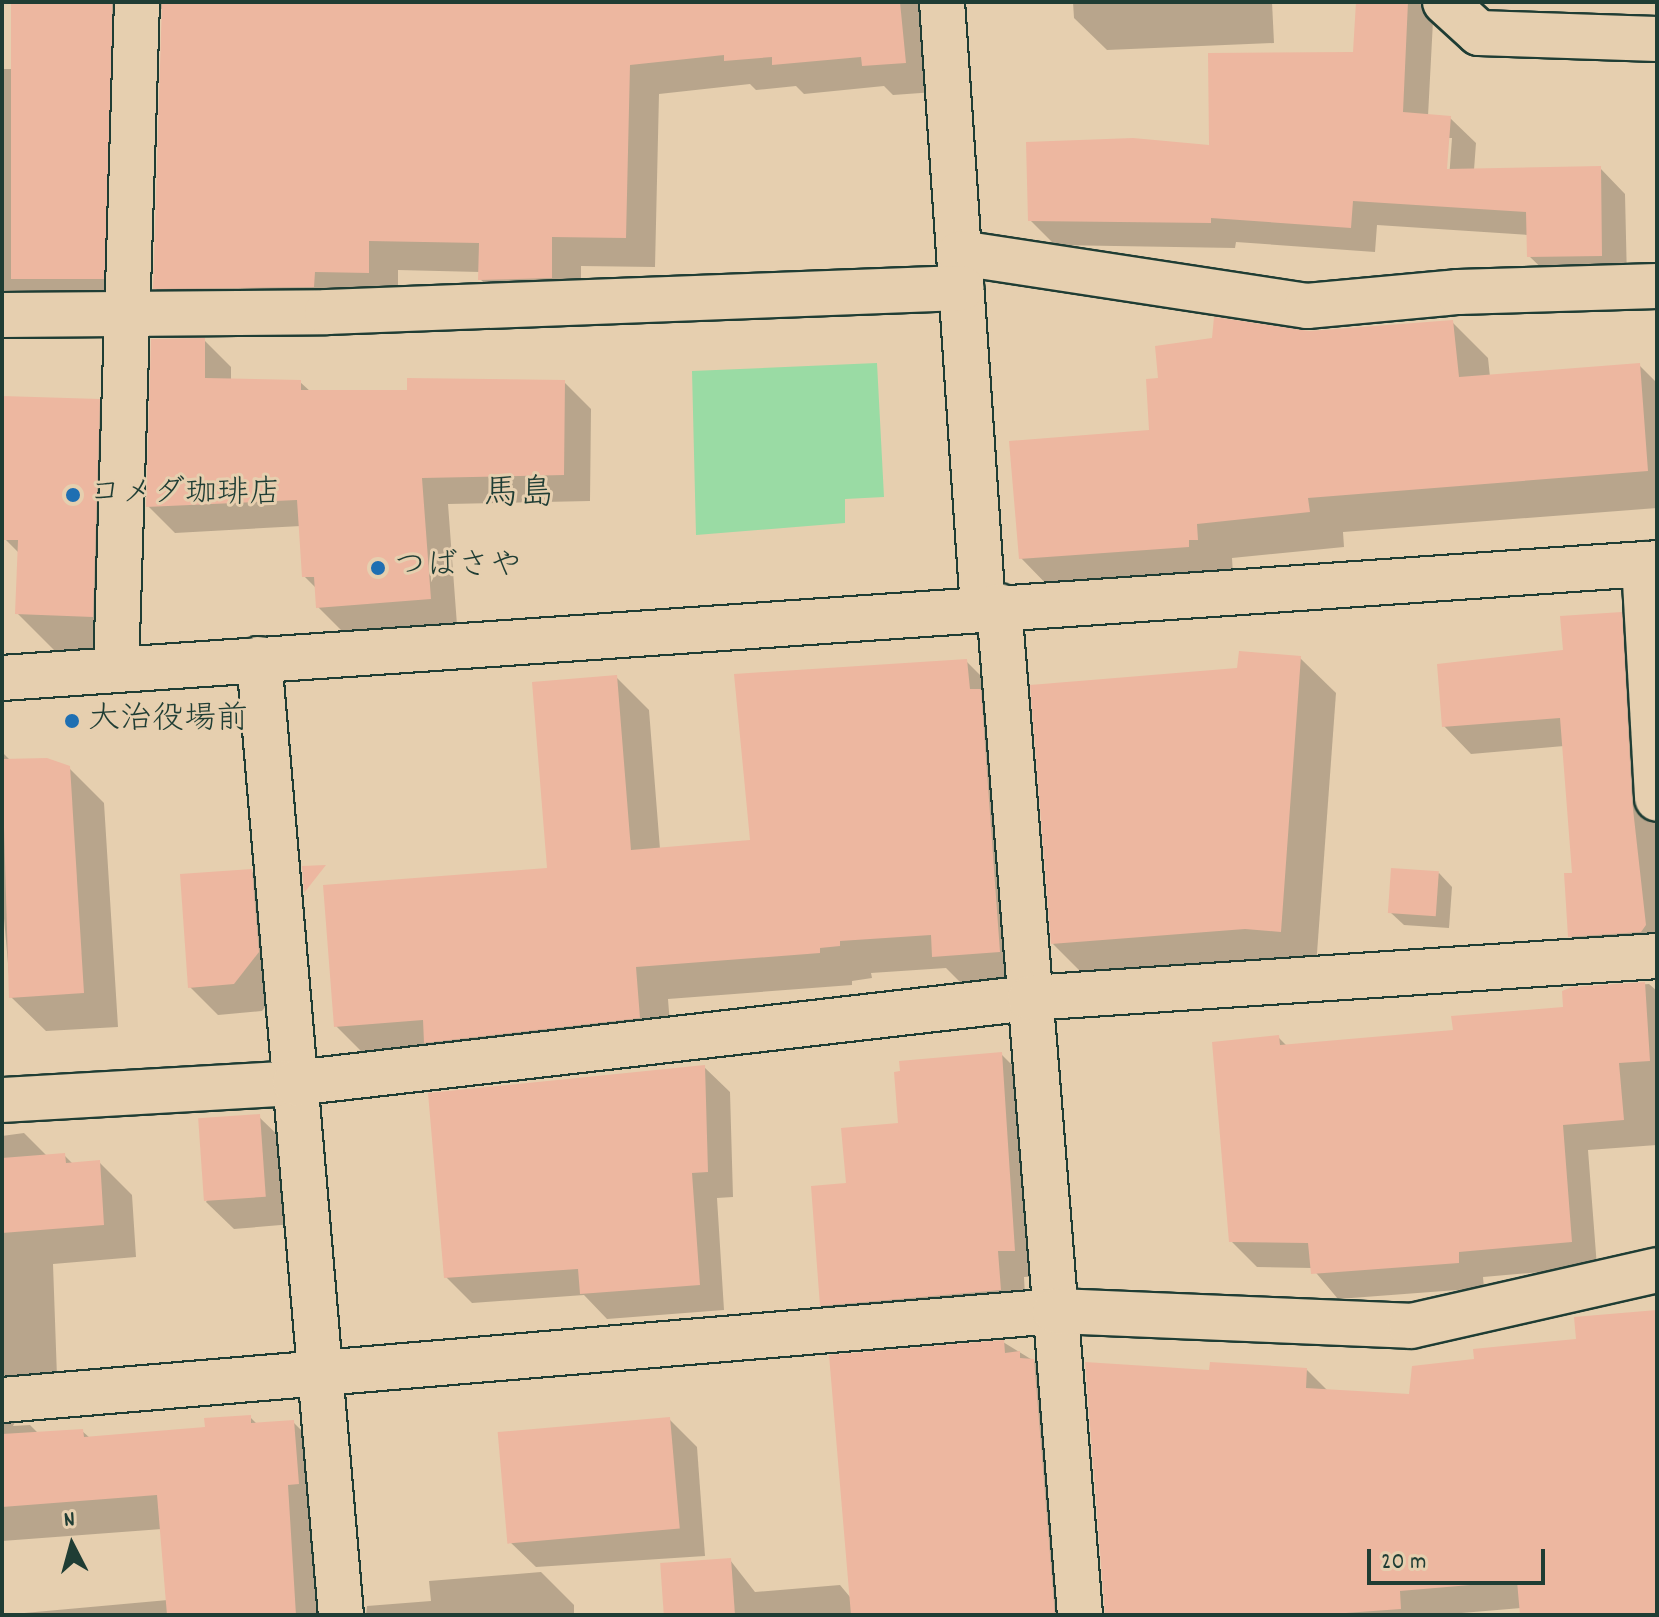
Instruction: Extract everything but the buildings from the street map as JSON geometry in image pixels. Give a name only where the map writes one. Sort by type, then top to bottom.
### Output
[{"type":"street","points":[[116,670],[137,2]]},
{"type":"street","points":[[942,2],[961,270],[1030,998],[1080,1615]]},
{"type":"street","points":[[1445,2],[1479,33],[1657,39]]},
{"type":"street","points":[[2,315],[327,312],[961,270],[1307,306],[1458,292],[1657,286]]},
{"type":"street","points":[[2,678],[991,607],[1650,564],[1657,799]]},
{"type":"street","points":[[259,659],[341,1615]]},
{"type":"street","points":[[2,1100],[295,1083],[1030,998],[1657,956]]},
{"type":"street","points":[[2,1400],[1055,1311],[1411,1326],[1657,1270]]},
{"type":"green space","points":[[877,363],[884,497],[845,499],[845,523],[696,535],[692,371]]},
{"type":"place","name":"コメダ珈琲店","points":[[73,495]]},
{"type":"place","name":"つばさや","points":[[378,568]]},
{"type":"place","name":"大治役場前","points":[[72,721]]},
{"type":"district","name":"馬島","points":[[519,497]]}]
